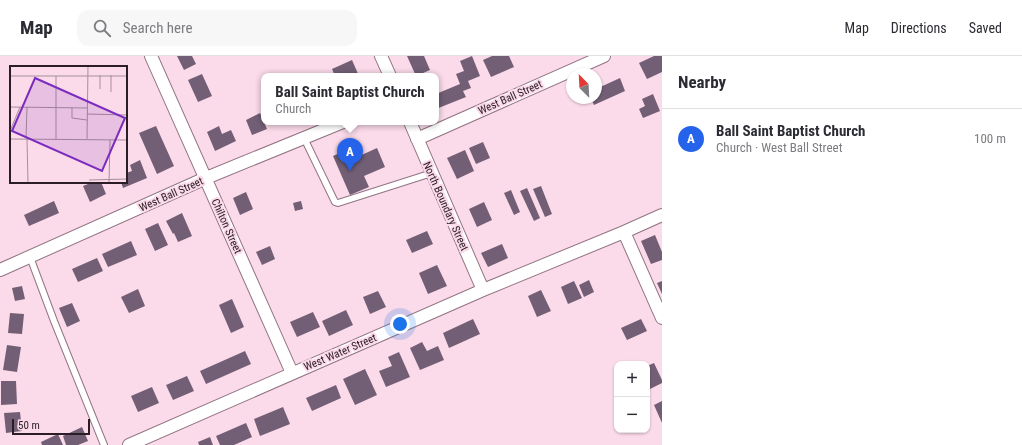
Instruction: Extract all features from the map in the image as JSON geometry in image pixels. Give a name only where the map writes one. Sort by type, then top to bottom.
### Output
[{"type":"street","name":"Chilton Street","points":[[151,56],[292,373]]},
{"type":"street","points":[[381,56],[389,73]]},
{"type":"street","name":"West Ball Street","points":[[417,139],[604,56]]},
{"type":"street","name":"West Ball Street","points":[[0,270],[206,178],[336,125]]},
{"type":"street","name":"North Boundary Street","points":[[411,125],[483,290]]},
{"type":"street","name":"West Water Street","points":[[129,445],[483,290],[662,215]]},
{"type":"street","points":[[624,232],[662,318]]},
{"type":"lane","points":[[304,138],[335,202],[338,203],[432,173]]},
{"type":"lane","points":[[30,257],[104,445]]},
{"type":"building","points":[[177,56],[192,56],[196,64],[184,70]]},
{"type":"building","points":[[407,56],[424,56],[430,70],[423,73],[415,73]]},
{"type":"building","points":[[472,56],[480,76],[468,81],[471,88],[463,91],[466,97],[439,108],[439,93],[460,84],[456,74],[464,71],[460,61]]},
{"type":"building","points":[[492,56],[509,56],[514,67],[491,77],[483,60]]},
{"type":"building","points":[[654,56],[662,56],[662,72],[647,79],[639,63]]},
{"type":"building","points":[[352,60],[358,73],[334,73],[332,69]]},
{"type":"building","points":[[202,74],[212,96],[198,102],[188,80]]},
{"type":"building","points":[[620,78],[625,91],[602,101],[602,86]]},
{"type":"building","points":[[653,94],[660,111],[643,118],[639,109],[645,106],[642,99]]},
{"type":"building","points":[[260,113],[261,125],[265,125],[267,129],[252,135],[246,120]]},
{"type":"building","points":[[156,126],[174,166],[157,174],[139,133]]},
{"type":"building","points":[[219,126],[222,134],[231,130],[236,141],[215,151],[207,132]]},
{"type":"building","points":[[483,142],[490,158],[476,164],[469,148]]},
{"type":"building","points":[[351,148],[355,158],[377,148],[385,167],[364,176],[369,187],[350,195],[333,156]]},
{"type":"building","points":[[465,150],[474,171],[457,179],[447,158]]},
{"type":"building","points":[[140,160],[147,178],[123,188],[121,183],[127,183],[127,173],[132,171],[130,165]]},
{"type":"building","points":[[90,183],[101,183],[106,194],[90,202],[83,186]]},
{"type":"building","points":[[541,186],[552,214],[545,217],[533,189]]},
{"type":"building","points":[[527,188],[540,218],[534,221],[520,191]]},
{"type":"building","points":[[511,190],[520,212],[514,215],[504,193]]},
{"type":"building","points":[[246,192],[253,209],[240,215],[233,198]]},
{"type":"building","points":[[54,201],[59,213],[29,226],[24,215]]},
{"type":"building","points":[[301,201],[303,209],[295,211],[293,203]]},
{"type":"building","points":[[484,202],[492,220],[477,227],[469,209]]},
{"type":"building","points":[[182,213],[192,236],[178,242],[166,221]]},
{"type":"building","points":[[158,223],[168,245],[155,251],[145,229]]},
{"type":"building","points":[[427,231],[433,244],[412,253],[406,240]]},
{"type":"building","points":[[655,235],[662,252],[662,260],[651,264],[641,241]]},
{"type":"building","points":[[131,241],[137,255],[108,267],[102,254]]},
{"type":"building","points":[[502,244],[508,258],[488,267],[481,253]]},
{"type":"building","points":[[270,246],[275,259],[262,265],[256,252]]},
{"type":"building","points":[[97,258],[103,271],[78,282],[72,269]]},
{"type":"building","points":[[437,265],[447,286],[428,294],[419,273]]},
{"type":"building","points":[[589,280],[594,292],[584,297],[579,285]]},
{"type":"building","points":[[574,281],[582,298],[568,304],[561,287]]},
{"type":"building","points":[[662,281],[662,294],[657,283]]},
{"type":"building","points":[[22,286],[25,299],[15,301],[12,288]]},
{"type":"building","points":[[138,289],[145,306],[129,313],[121,297]]},
{"type":"building","points":[[541,290],[551,311],[537,317],[528,296]]},
{"type":"building","points":[[378,291],[386,307],[370,314],[363,297]]},
{"type":"building","points":[[232,299],[244,327],[231,333],[219,305]]},
{"type":"building","points":[[72,303],[80,321],[67,327],[59,308]]},
{"type":"building","points":[[346,310],[353,325],[329,336],[322,321]]},
{"type":"building","points":[[313,312],[320,327],[297,337],[290,322]]},
{"type":"building","points":[[10,313],[24,314],[22,334],[8,333]]},
{"type":"building","points":[[473,319],[480,334],[449,348],[443,333]]},
{"type":"building","points":[[641,319],[647,331],[627,340],[621,328]]},
{"type":"building","points":[[422,342],[427,351],[438,346],[444,360],[420,370],[410,348]]},
{"type":"building","points":[[7,345],[21,347],[17,372],[3,370]]},
{"type":"building","points":[[245,351],[251,364],[206,384],[200,371]]},
{"type":"building","points":[[399,352],[410,377],[386,387],[379,371],[392,366],[388,357]]},
{"type":"building","points":[[654,363],[662,383],[650,389],[650,365]]},
{"type":"building","points":[[365,369],[377,395],[355,405],[343,379]]},
{"type":"building","points":[[187,376],[194,391],[173,400],[166,385]]},
{"type":"building","points":[[1,381],[16,381],[17,404],[1,405]]},
{"type":"building","points":[[336,385],[341,398],[312,411],[306,398]]},
{"type":"building","points":[[152,387],[159,403],[138,412],[131,396]]},
{"type":"building","points":[[662,401],[662,423],[654,405]]},
{"type":"building","points":[[283,407],[290,424],[260,436],[254,419]]},
{"type":"building","points":[[20,412],[22,431],[6,433],[4,413]]},
{"type":"building","points":[[246,423],[252,437],[234,445],[220,445],[216,436]]},
{"type":"building","points":[[82,427],[88,441],[78,445],[66,445],[63,436]]},
{"type":"building","points":[[58,434],[63,445],[42,445],[41,442]]},
{"type":"building","points":[[210,437],[213,445],[199,445],[198,442]]},
{"type":"place","name":"Ball Saint Baptist Church","points":[[350,171]]}]
